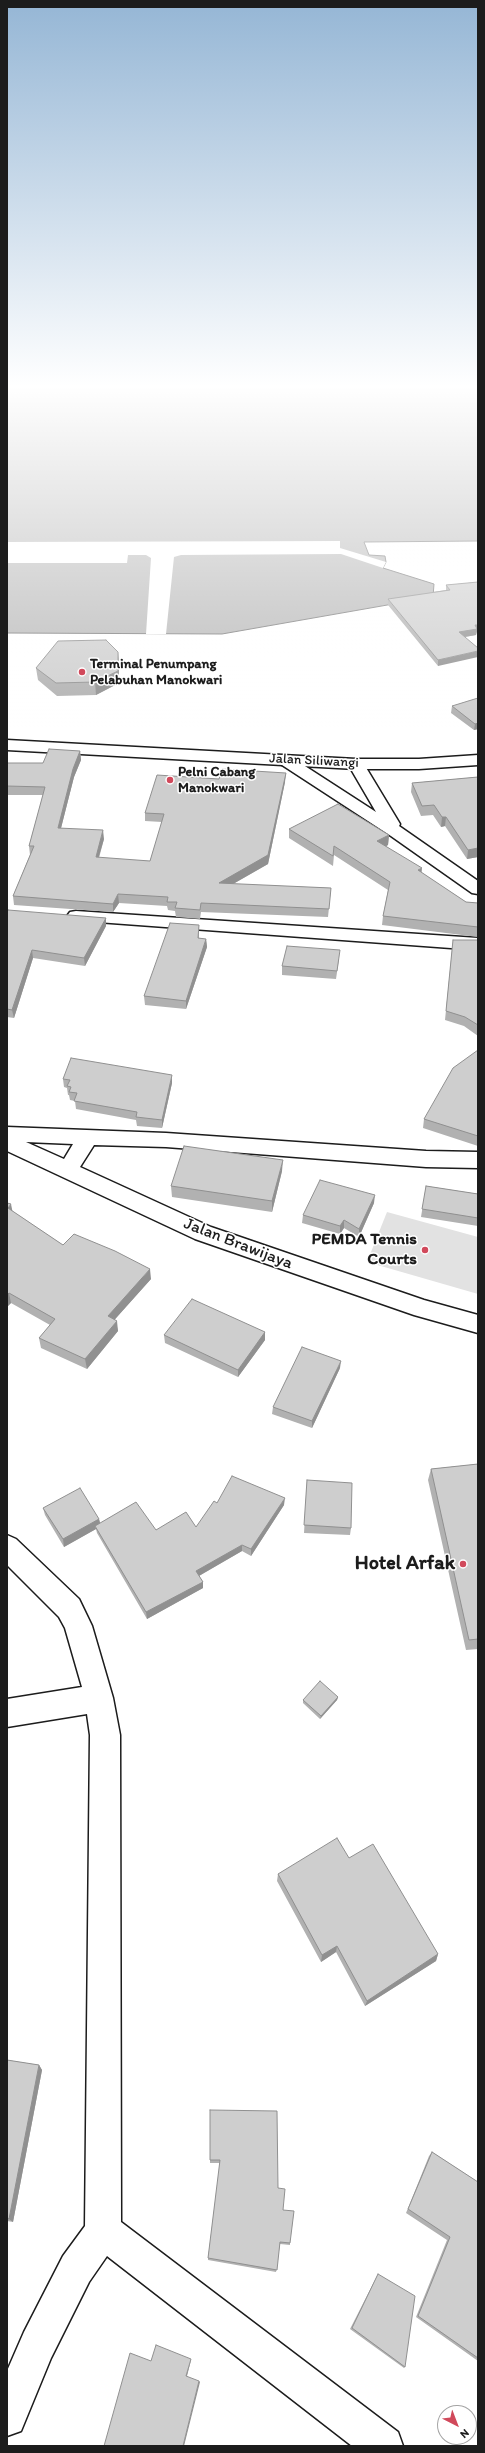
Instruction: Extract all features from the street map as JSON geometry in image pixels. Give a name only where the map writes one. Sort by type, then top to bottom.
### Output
[{"type":"main road","name":"Jalan Siliwangi","points":[[7,745],[356,764],[419,764],[478,760]]},
{"type":"main road","points":[[285,760],[397,832],[478,889]]},
{"type":"main road","points":[[356,764],[397,832]]},
{"type":"main road","points":[[61,915],[478,944]]},
{"type":"main road","points":[[7,1134],[166,1140],[426,1159],[478,1160]]},
{"type":"main road","points":[[68,1170],[87,1138]]},
{"type":"main road","name":"Jalan Brawijaya","points":[[7,1142],[202,1233],[422,1309],[478,1324]]},
{"type":"main road","points":[[7,1547],[69,1608],[80,1633],[99,1698],[105,1735],[103,2231],[76,2270],[37,2345],[7,2417]]},
{"type":"main road","points":[[7,1713],[99,1698]]},
{"type":"main road","points":[[103,2231],[384,2446]]},
{"type":"shaded area","points":[[7,499],[478,499],[478,541],[364,542],[369,555],[385,556],[386,562],[383,568],[434,584],[433,597],[222,634],[7,633]]},
{"type":"shaded area","name":"PEMDA Tennis Courts","points":[[387,1212],[478,1237],[478,1294],[367,1262]]},
{"type":"pier","points":[[340,541],[340,548],[386,562],[383,568],[341,554],[181,555],[174,557],[166,634],[146,634],[151,558],[146,555],[128,555],[127,563],[7,563],[7,542]]},
{"type":"building","points":[[478,582],[478,625],[475,625],[477,629],[459,632],[478,648],[478,651],[438,660],[388,599],[450,590],[446,585]]},
{"type":"building","name":"Terminal Penumpang Pelabuhan Manokwari","points":[[106,640],[118,652],[118,671],[95,682],[56,683],[36,668],[58,641]]},
{"type":"building","points":[[478,698],[478,723],[475,724],[452,706]]},
{"type":"building","points":[[49,749],[80,751],[73,769],[58,828],[103,830],[96,857],[150,861],[164,814],[145,813],[157,775],[219,779],[222,769],[286,773],[268,855],[219,883],[331,888],[329,909],[201,903],[200,910],[175,908],[177,902],[167,902],[168,897],[118,894],[113,904],[13,896],[34,846],[29,846],[45,787],[7,786],[7,763],[43,763]]},
{"type":"building","points":[[478,777],[478,848],[468,850],[446,817],[442,817],[434,805],[422,806],[412,783]]},
{"type":"building","points":[[338,804],[389,835],[377,841],[422,868],[418,870],[466,902],[478,903],[478,927],[383,916],[390,882],[334,846],[333,856],[289,829]]},
{"type":"building","points":[[8,910],[106,918],[84,958],[32,950],[12,1010],[7,1009]]},
{"type":"building","points":[[170,923],[199,925],[198,938],[206,939],[186,1001],[144,996]]},
{"type":"building","points":[[453,940],[478,940],[478,1025],[465,1017],[446,1011]]},
{"type":"building","points":[[287,946],[340,950],[337,971],[282,966]]},
{"type":"building","points":[[478,1050],[478,1136],[424,1119],[453,1068]]},
{"type":"building","points":[[71,1058],[172,1075],[162,1120],[136,1117],[137,1112],[74,1101],[77,1093],[69,1092],[71,1087],[67,1086],[70,1080],[63,1079]]},
{"type":"building","points":[[184,1146],[283,1160],[272,1201],[171,1186]]},
{"type":"building","points":[[320,1180],[375,1195],[359,1229],[344,1220],[340,1226],[303,1215]]},
{"type":"building","points":[[426,1186],[478,1194],[478,1218],[422,1209]]},
{"type":"building","points":[[7,1203],[11,1204],[8,1208],[63,1245],[74,1234],[115,1251],[150,1269],[108,1316],[117,1321],[85,1359],[39,1338],[55,1319],[9,1293],[7,1295]]},
{"type":"building","points":[[192,1299],[265,1332],[238,1370],[164,1335]]},
{"type":"building","points":[[302,1347],[341,1361],[312,1421],[273,1407]]},
{"type":"building","name":"Hotel Arfak","points":[[478,1464],[478,1639],[469,1640],[431,1469]]},
{"type":"building","points":[[232,1476],[285,1498],[251,1549],[242,1545],[196,1571],[203,1582],[146,1612],[95,1526],[136,1502],[156,1530],[186,1512],[196,1527],[214,1501],[217,1503]]},
{"type":"building","points":[[307,1480],[352,1483],[351,1528],[304,1525]]},
{"type":"building","points":[[80,1488],[99,1519],[63,1539],[43,1508]]},
{"type":"building","points":[[320,1681],[338,1697],[321,1716],[303,1700]]},
{"type":"building","points":[[337,1838],[349,1858],[373,1844],[438,1954],[367,2001],[337,1946],[322,1955],[278,1874]]},
{"type":"building","points":[[7,2060],[39,2065],[9,2219],[7,2218]]},
{"type":"building","points":[[210,2110],[277,2111],[278,2188],[285,2189],[283,2210],[294,2211],[290,2243],[280,2242],[277,2270],[208,2258],[220,2160],[210,2160]]},
{"type":"building","points":[[432,2152],[478,2182],[478,2358],[418,2316],[450,2237],[408,2209]]},
{"type":"building","points":[[378,2274],[415,2296],[405,2367],[352,2328]]},
{"type":"building","points":[[156,2345],[191,2359],[186,2376],[199,2381],[183,2446],[104,2446],[130,2353],[151,2361]]},
{"type":"place","name":"Terminal Penumpang Pelabuhan Manokwari","points":[[82,672]]},
{"type":"place","name":"Pelni Cabang Manokwari","points":[[170,780]]},
{"type":"place","name":"PEMDA Tennis Courts","points":[[425,1250]]},
{"type":"place","name":"Hotel Arfak","points":[[463,1564]]}]
